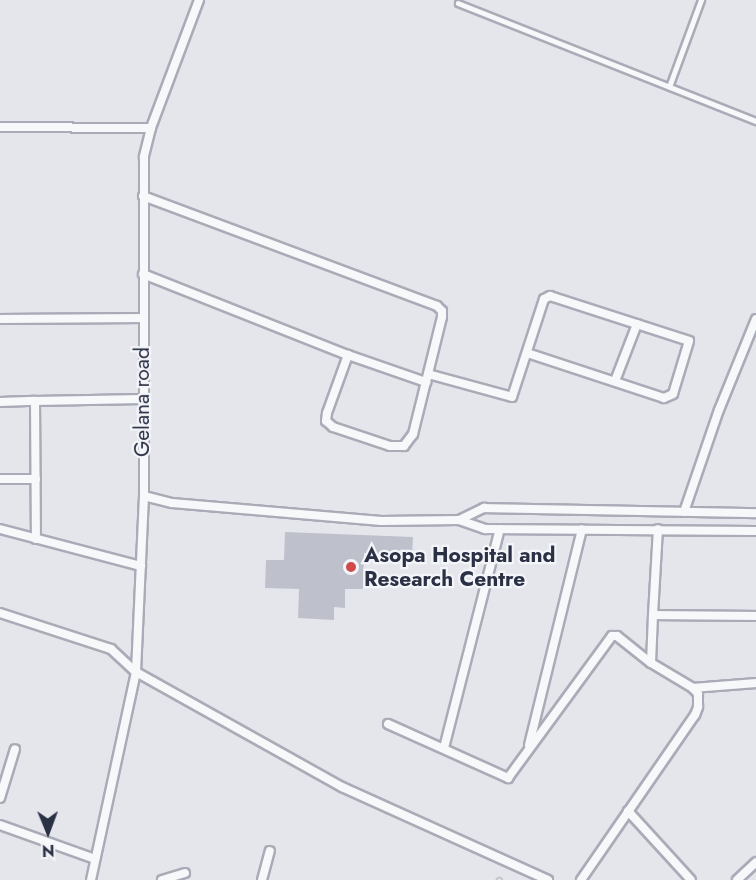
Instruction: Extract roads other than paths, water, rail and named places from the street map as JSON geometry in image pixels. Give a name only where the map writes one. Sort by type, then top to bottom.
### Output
[{"type":"street","name":"Gelana road","points":[[91,880],[136,672],[144,496],[142,274],[144,157],[151,128],[200,0]]},
{"type":"street","points":[[0,127],[151,128]]},
{"type":"street","points":[[143,196],[437,306],[442,311],[442,317],[413,434],[404,446],[390,446],[333,427],[326,421],[348,355]]},
{"type":"street","points":[[142,274],[348,355],[427,378],[512,397],[544,299],[550,296],[689,342],[673,394],[664,398],[527,353]]},
{"type":"street","points":[[0,319],[142,318]]},
{"type":"street","points":[[684,512],[719,410],[756,319]]},
{"type":"street","points":[[615,381],[637,324]]},
{"type":"street","points":[[0,402],[143,399]]},
{"type":"street","points":[[35,401],[36,539]]},
{"type":"street","points":[[0,479],[36,479]]},
{"type":"street","points":[[144,496],[172,503],[381,520],[459,520],[472,526],[500,529],[756,531]]},
{"type":"street","points":[[459,520],[484,508],[756,513]]},
{"type":"street","points":[[0,529],[141,566]]},
{"type":"street","points":[[444,748],[500,529]]},
{"type":"street","points":[[528,748],[582,529]]},
{"type":"street","points":[[651,663],[658,529]]},
{"type":"street","points":[[0,613],[101,644],[120,655],[136,672],[342,787],[548,880]]},
{"type":"street","points":[[653,615],[756,616]]},
{"type":"street","points":[[388,724],[508,778],[612,636],[617,636],[651,663],[693,688],[698,694],[695,715],[581,880]]},
{"type":"street","points":[[693,688],[756,682]]},
{"type":"street","points":[[0,798],[15,749]]},
{"type":"street","points":[[628,811],[691,880]]},
{"type":"street","points":[[0,825],[95,859]]},
{"type":"street","points":[[262,880],[270,851]]},
{"type":"street","points":[[737,880],[756,862]]},
{"type":"street","points":[[162,880],[185,873]]},
{"type":"lane","points":[[669,87],[700,0]]},
{"type":"lane","points":[[458,3],[756,121]]},
{"type":"place","name":"Asopa Hospital and Research Centre","points":[[351,567]]}]
